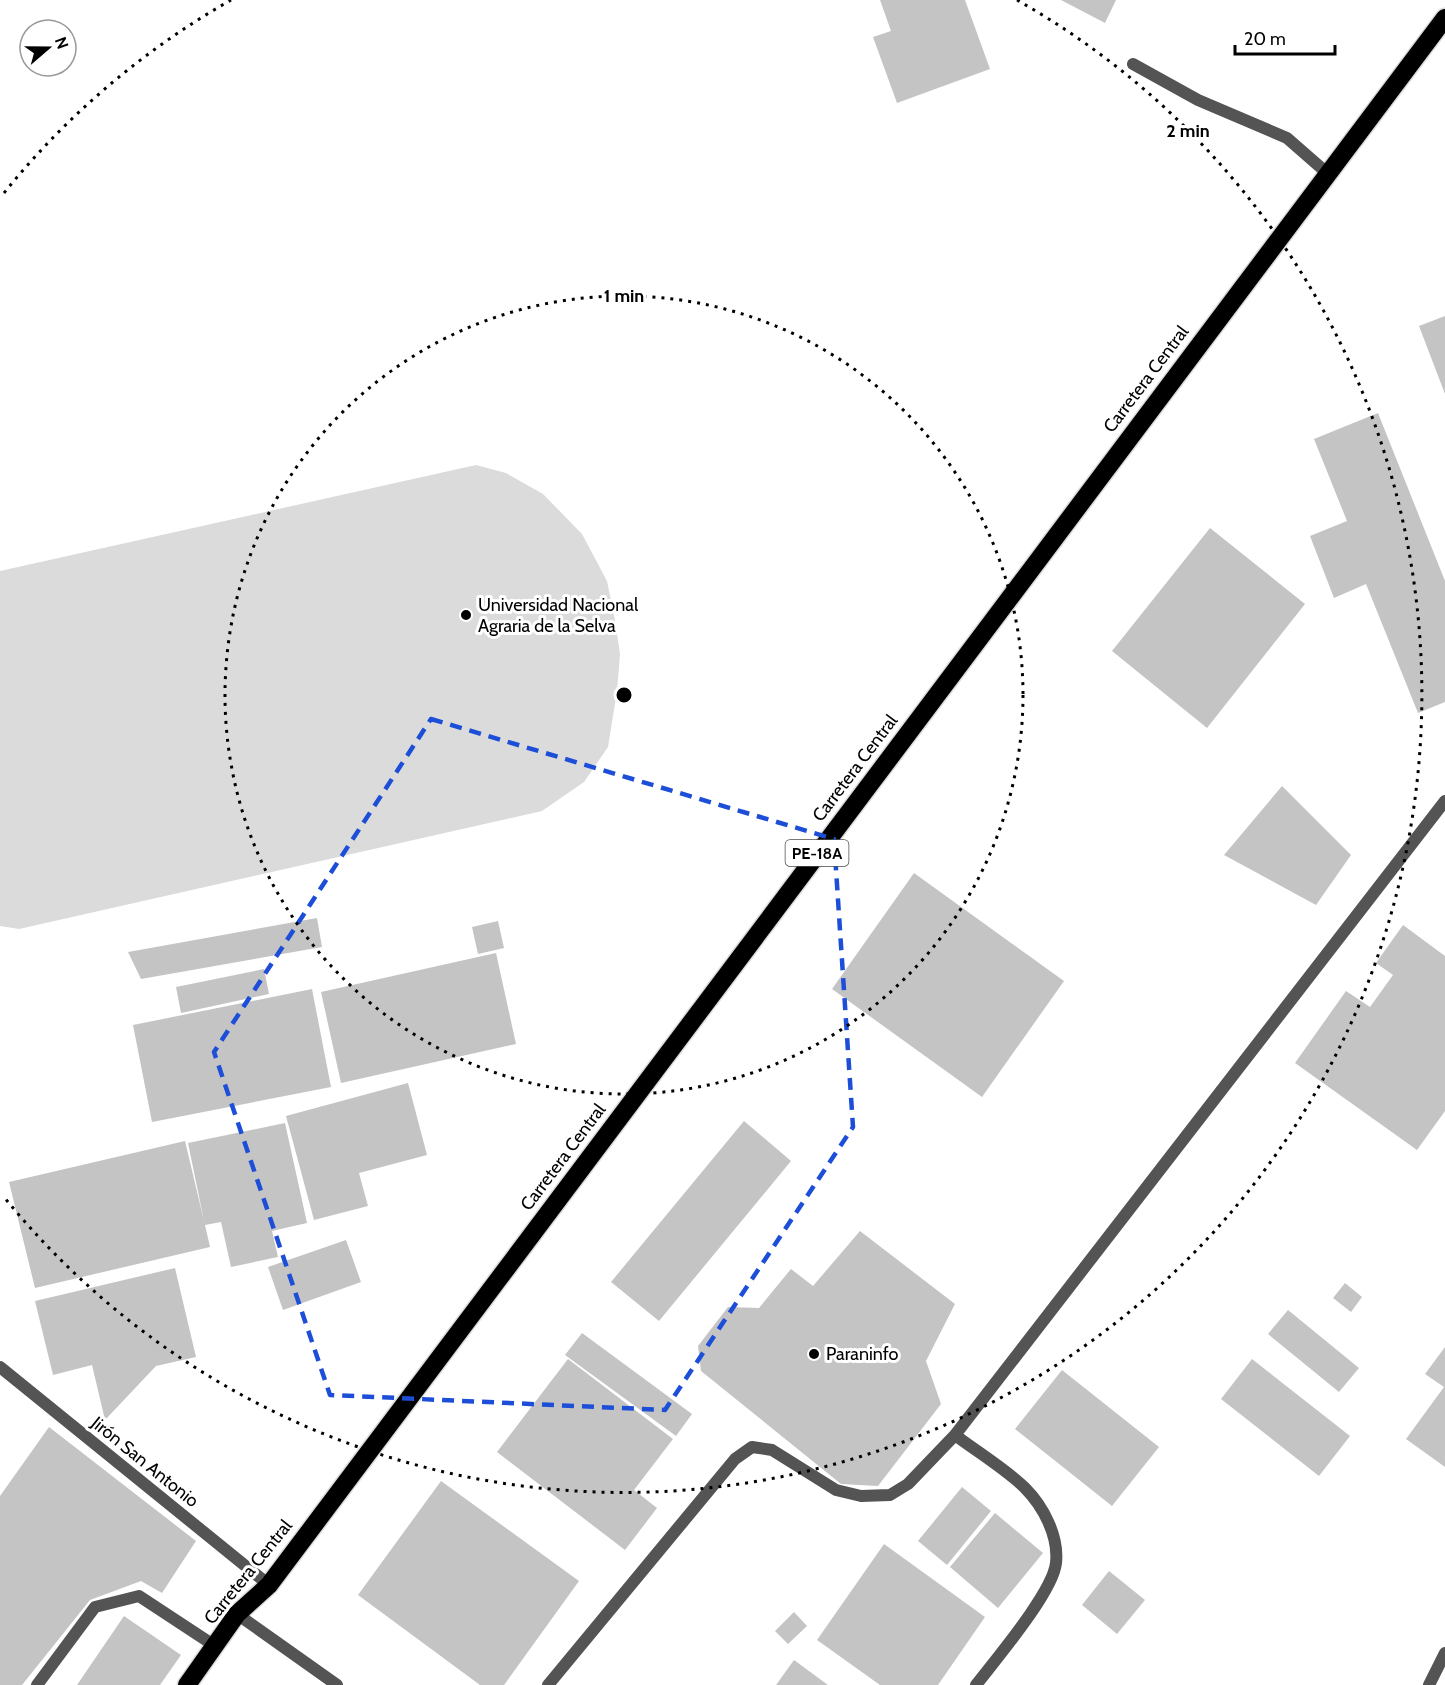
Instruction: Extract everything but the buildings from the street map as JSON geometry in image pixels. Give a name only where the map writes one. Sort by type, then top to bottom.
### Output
[{"type":"highway","name":"Carretera Central","points":[[187,1685],[237,1614],[269,1585],[1445,18]]},
{"type":"street","points":[[1133,64],[1198,100],[1287,138],[1327,173]]},
{"type":"street","points":[[548,1685],[735,1459],[752,1447],[772,1450],[836,1490],[861,1496],[890,1495],[908,1484],[955,1435],[1445,801]]},
{"type":"street","name":"Jirón San Antonio","points":[[0,1366],[269,1585]]},
{"type":"street","points":[[955,1435],[1025,1488],[1041,1509],[1054,1536],[1056,1563],[1047,1590],[976,1685]]},
{"type":"street","points":[[37,1685],[95,1607],[139,1596],[215,1646]]},
{"type":"street","points":[[237,1614],[337,1685]]},
{"type":"street","points":[[1429,1685],[1445,1653]]},
{"type":"highlighted area","points":[[431,719],[834,839],[853,1127],[665,1410],[330,1395],[214,1052]]},
{"type":"shaded area","points":[[476,465],[506,473],[543,494],[582,534],[607,581],[620,654],[617,691],[608,747],[584,782],[542,811],[19,929],[0,926],[0,571]]},
{"type":"place","name":"Universidad Nacional Agraria de la Selva","points":[[466,615]]},
{"type":"place","name":"Paraninfo","points":[[814,1354]]}]
